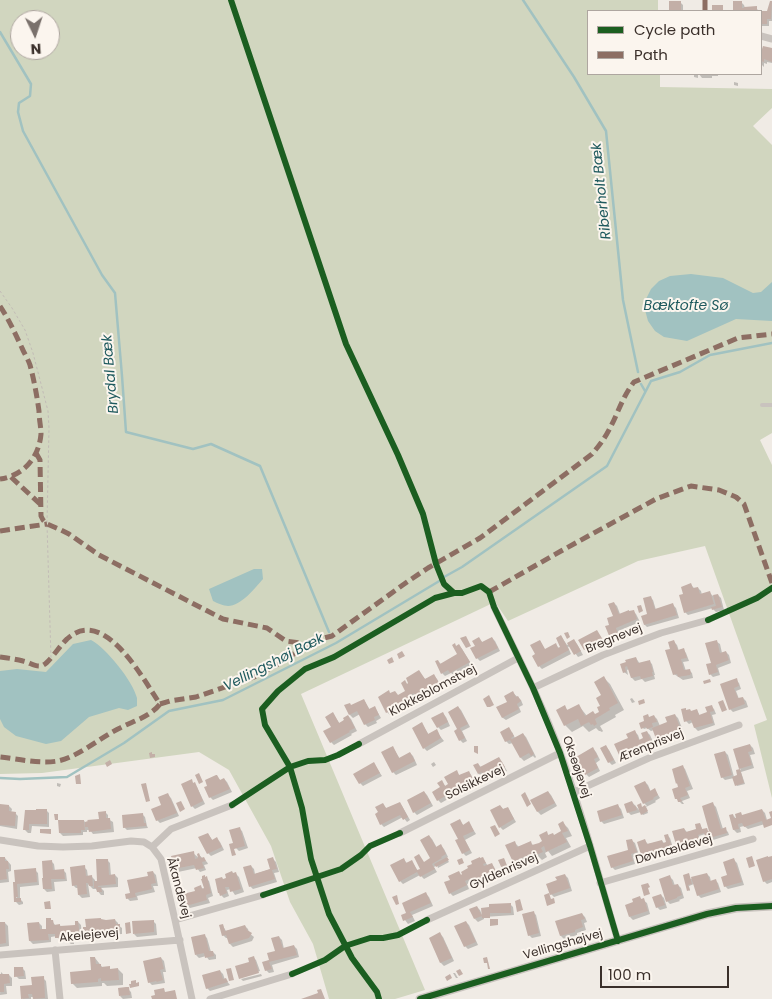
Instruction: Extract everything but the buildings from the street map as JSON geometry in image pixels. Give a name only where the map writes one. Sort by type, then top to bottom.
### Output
[{"type":"street","name":"Okseøjevej","points":[[494,607],[533,688],[560,753],[574,792],[618,940]]},
{"type":"street","name":"Bregnevej","points":[[533,688],[603,654],[661,632],[708,620]]},
{"type":"street","name":"Klokkeblomstvej","points":[[359,744],[518,658]]},
{"type":"street","name":"Ærenprisvej","points":[[574,792],[649,758],[739,725]]},
{"type":"street","name":"Solsikkevej","points":[[400,833],[560,753]]},
{"type":"street","points":[[152,847],[171,829],[232,805]]},
{"type":"street","name":"Døvnældevej","points":[[600,882],[753,839]]},
{"type":"street","name":"Åkandevej","points":[[0,840],[38,846],[63,847],[92,846],[131,841],[144,842],[152,847],[161,859],[192,999]]},
{"type":"street","name":"Gyldenrisvej","points":[[427,920],[590,846]]},
{"type":"street","points":[[175,920],[262,895]]},
{"type":"street","name":"Vellingshøjvej","points":[[420,999],[707,914],[736,908],[772,906]]},
{"type":"street","name":"Akelejevej","points":[[0,955],[180,940]]},
{"type":"street","points":[[55,950],[60,999]]},
{"type":"street","points":[[210,999],[292,974]]},
{"type":"lane","points":[[762,405],[772,405]]},
{"type":"path","points":[[0,291],[25,330],[48,411],[47,524],[51,658]]},
{"type":"green space","points":[[0,0],[658,0],[658,10],[587,10],[587,75],[660,75],[660,87],[772,89],[772,108],[753,126],[772,145],[772,433],[760,440],[772,465],[772,798],[754,725],[767,720],[705,546],[638,561],[508,621],[495,602],[301,694],[425,990],[395,999],[329,999],[313,944],[290,902],[271,846],[229,770],[199,752],[42,773],[0,774]]},
{"type":"water","name":"Bæktofte Sø","points":[[691,274],[723,278],[753,293],[761,292],[772,282],[772,321],[736,319],[687,341],[664,337],[655,331],[648,321],[645,310],[646,299],[651,289],[659,281],[670,276]]},
{"type":"water","points":[[254,569],[262,569],[263,579],[243,600],[228,606],[213,601],[209,589]]},
{"type":"water","points":[[91,640],[104,650],[125,674],[137,698],[137,706],[128,710],[119,708],[89,717],[61,741],[46,744],[16,736],[4,727],[0,719],[0,671],[17,669],[46,672],[73,644]]},
{"type":"waterway","name":"Riberholt Bæk","points":[[523,0],[574,77],[606,131],[623,300],[638,372]]},
{"type":"waterway","name":"Brydal Bæk","points":[[0,32],[31,84],[30,96],[19,103],[18,112],[23,131],[102,275],[115,293],[126,432],[193,449],[211,444],[260,466],[329,632]]},
{"type":"waterway","name":"Vellingshøj Bæk","points":[[444,577],[462,567],[607,466],[651,381],[680,372],[710,355],[772,343]]},
{"type":"waterway","name":"Riberholt Bæk","points":[[641,384],[645,391]]},
{"type":"waterway","name":"Vellingshøj Bæk","points":[[0,778],[67,777],[124,743],[169,711],[223,700],[336,643],[441,580]]},
{"type":"marked path","points":[[705,0],[705,10]]},
{"type":"marked path","points":[[0,306],[30,365],[39,411],[41,434],[37,451],[23,470],[0,479]]},
{"type":"marked path","points":[[160,704],[196,697],[257,676],[285,660],[312,641],[332,636],[428,568],[480,538],[592,454],[606,435],[634,382],[738,338],[772,334]]},
{"type":"marked path","points":[[36,453],[40,460],[41,516],[47,524],[69,534],[99,555],[223,619],[267,628],[286,641],[307,644]]},
{"type":"marked path","points":[[11,477],[40,504]]},
{"type":"marked path","points":[[489,592],[656,499],[691,486],[719,490],[736,497],[744,504],[772,583]]},
{"type":"marked path","points":[[0,531],[47,524]]},
{"type":"marked path","points":[[0,657],[41,666],[47,662],[67,639],[81,631],[95,631],[108,638],[121,649],[133,663],[160,704],[146,715],[66,759],[44,762],[0,757]]},
{"type":"cycle path","points":[[231,0],[346,344],[398,455],[423,514],[436,564],[444,584],[454,593],[462,593],[481,586],[489,592],[494,607],[533,688],[560,753],[618,941]]},
{"type":"cycle path","points":[[708,620],[757,598],[772,588]]},
{"type":"cycle path","points":[[379,999],[377,992],[352,958],[329,914],[311,859],[302,808],[290,767],[265,725],[262,709],[278,691],[305,669],[334,657],[435,598],[454,593]]},
{"type":"cycle path","points":[[232,805],[290,767],[308,761],[325,760],[359,744]]},
{"type":"cycle path","points":[[263,895],[341,869],[370,846],[400,833]]},
{"type":"cycle path","points":[[420,999],[707,914],[736,908],[772,906]]},
{"type":"cycle path","points":[[292,974],[325,960],[345,946],[370,938],[398,935],[427,920]]}]
